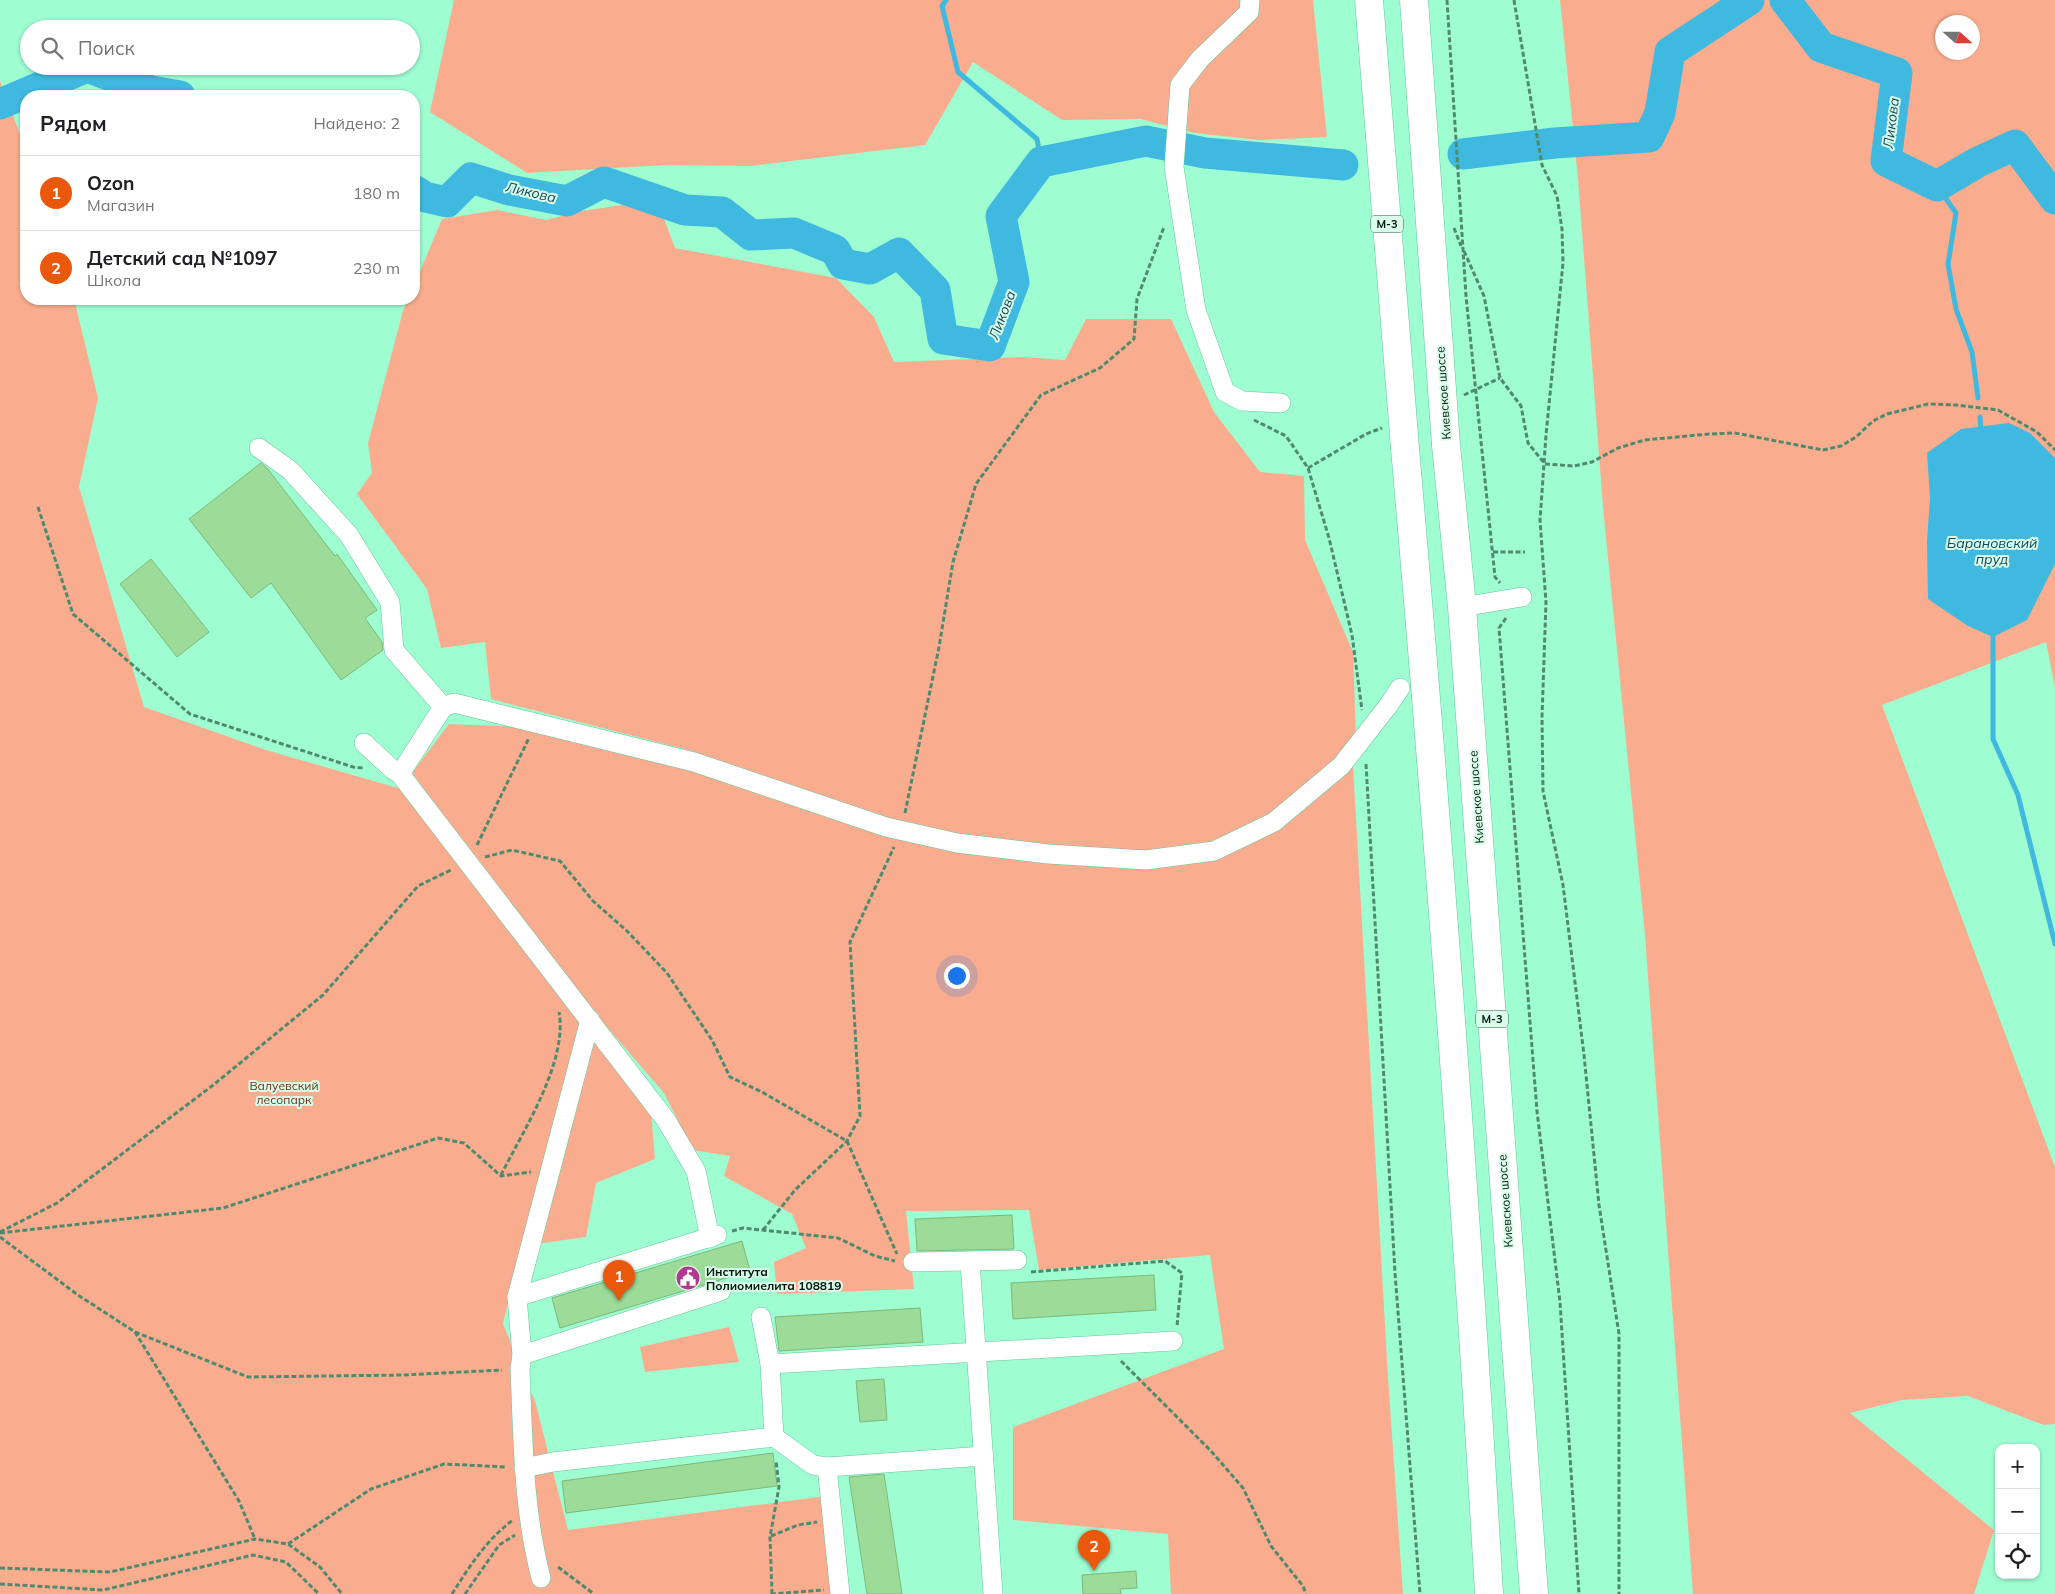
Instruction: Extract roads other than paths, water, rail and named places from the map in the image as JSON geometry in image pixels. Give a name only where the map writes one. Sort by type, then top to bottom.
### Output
[{"type":"highway","name":"М-3","points":[[1369,0],[1422,641],[1473,1310],[1489,1594]]},
{"type":"highway","name":"Киевское шоссе","points":[[1414,0],[1446,444],[1462,607],[1534,1594]]},
{"type":"street","points":[[1250,0],[1249,12],[1200,59],[1180,85],[1174,167],[1196,310],[1225,392],[1242,401],[1281,403]]},
{"type":"street","points":[[259,448],[290,470],[349,535],[390,602],[394,650],[443,707]]},
{"type":"street","points":[[1462,607],[1515,598]]},
{"type":"street","points":[[396,772],[443,707],[454,703],[536,725],[694,762],[886,827],[957,842],[1048,854],[1146,860],[1214,851],[1274,822],[1341,766],[1400,688]]},
{"type":"street","points":[[364,742],[396,772],[468,861],[666,1120],[696,1171],[713,1236],[517,1297]]},
{"type":"street","points":[[541,1578],[533,1549],[524,1468],[517,1297],[590,1020]]},
{"type":"street","points":[[913,1262],[1014,1260]]},
{"type":"street","points":[[970,1262],[993,1594]]},
{"type":"street","points":[[521,1362],[721,1291]]},
{"type":"street","points":[[761,1317],[770,1364],[774,1437]]},
{"type":"street","points":[[770,1364],[1173,1341]]},
{"type":"street","points":[[524,1468],[553,1462],[774,1437],[813,1465],[828,1467],[984,1456]]},
{"type":"street","points":[[828,1467],[840,1591]]},
{"type":"water","name":"Барановский пруд","points":[[2009,423],[2030,433],[2055,458],[2055,564],[2027,620],[1993,637],[1968,626],[1928,599],[1927,541],[1930,498],[1927,453],[1961,429]]},
{"type":"waterway","points":[[946,0],[942,6],[958,72],[1037,139],[1041,162]]},
{"type":"waterway","name":"Ликова","points":[[1463,154],[1555,143],[1649,137],[1660,113],[1670,52],[1749,0]]},
{"type":"waterway","name":"Ликова","points":[[1785,0],[1821,47],[1897,73],[1886,161],[1937,186],[1978,162],[2015,145],[2055,199]]},
{"type":"waterway","name":"Ликова","points":[[33,90],[68,75]]},
{"type":"waterway","name":"Ликова","points":[[108,75],[148,90]]},
{"type":"waterway","name":"Ликова","points":[[0,104],[20,95]]},
{"type":"waterway","name":"Ликова","points":[[420,194],[425,197],[447,202],[471,178],[509,190],[567,201],[604,182],[685,210],[722,212],[751,235],[794,233],[835,250],[843,264],[870,269],[899,253],[935,290],[943,339],[990,346],[1014,282],[1001,216],[1041,162],[1146,141],[1205,153],[1343,165]]},
{"type":"waterway","points":[[1937,186],[1956,213],[1948,264],[1956,309],[1972,352],[1978,398]]},
{"type":"waterway","points":[[1980,417],[1981,433]]},
{"type":"waterway","points":[[1993,631],[1993,739],[2018,795],[2055,944]]},
{"type":"place","name":"Института Полиомиелита 108819","points":[[688,1278]]},
{"type":"place","name":"Ozon","points":[[619,1301]]},
{"type":"place","name":"Детский сад №1097","points":[[1094,1571]]},
{"type":"park label","name":"Валуевский лесопарк","points":[[284,1092]]}]
